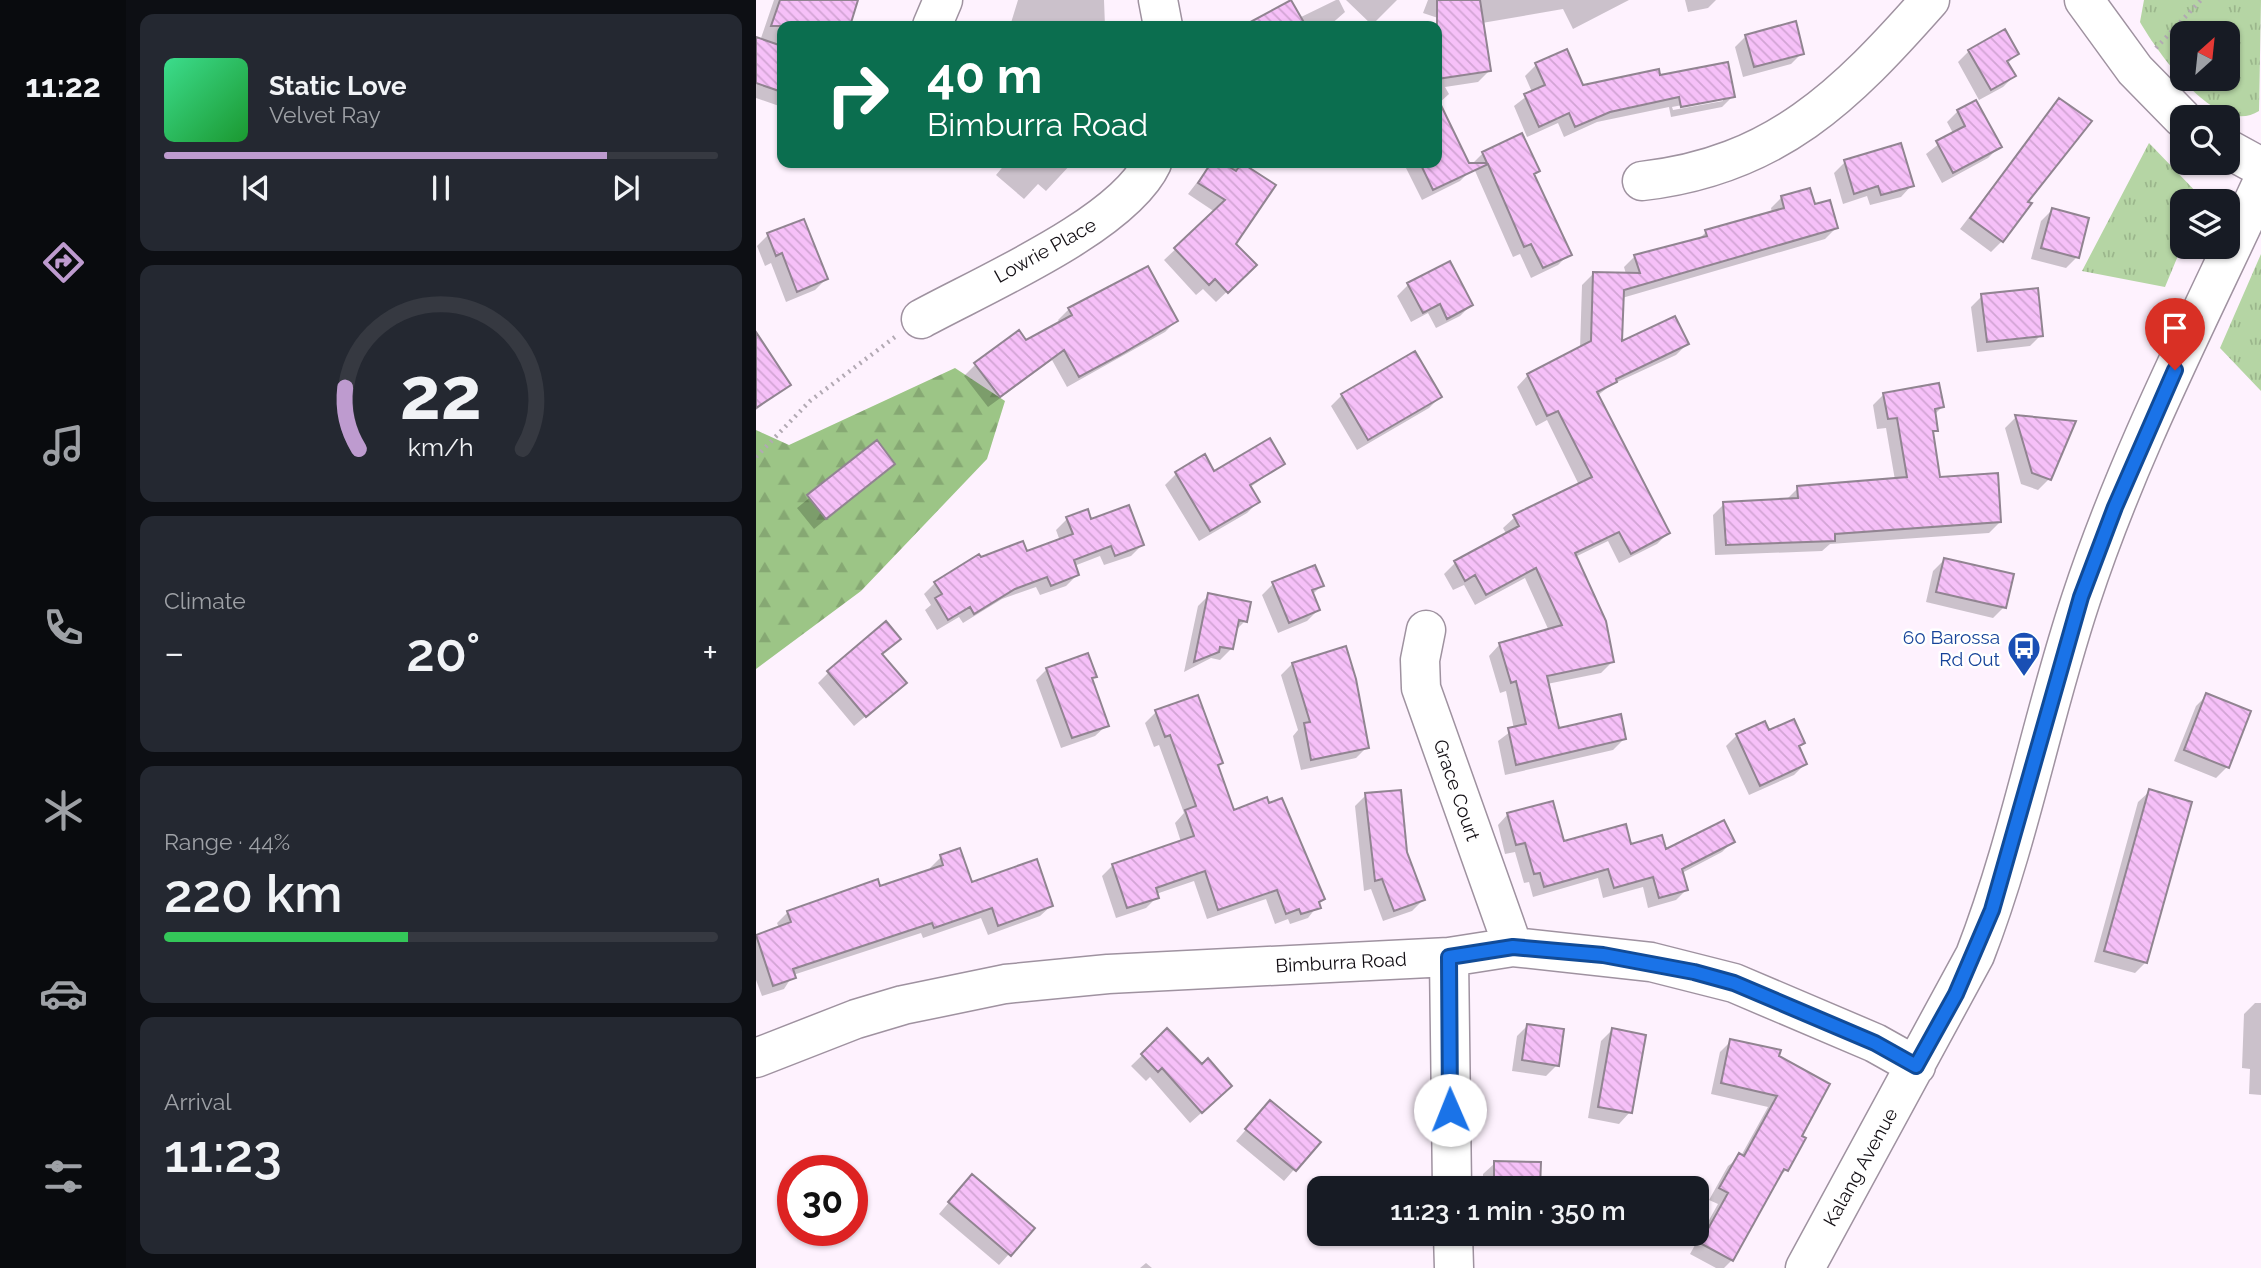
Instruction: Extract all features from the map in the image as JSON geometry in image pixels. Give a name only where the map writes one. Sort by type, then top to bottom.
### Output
[{"type":"street","points":[[934,21],[943,0]]},
{"type":"street","points":[[1157,0],[1162,21]]},
{"type":"street","points":[[1642,181],[1671,178],[1726,161],[1802,124],[1856,81],[1930,0]]},
{"type":"street","points":[[2084,0],[2135,70],[2170,105]]},
{"type":"street","points":[[2240,156],[2261,167]]},
{"type":"street","name":"Lowrie Place","points":[[921,319],[1111,212],[1132,192],[1149,168]]},
{"type":"street","name":"Kalang Avenue","points":[[1805,1268],[1956,994],[1992,910],[2065,649],[2110,519],[2261,185]]},
{"type":"street","name":"Grace Court","points":[[1426,630],[1420,660],[1421,688],[1513,947]]},
{"type":"street","name":"Bimburra Road","points":[[756,1058],[868,1015],[1005,984],[1108,974],[1449,957],[1513,947],[1651,962],[1734,983],[1875,1043],[1916,1066]]},
{"type":"street","points":[[1449,957],[1452,1176]]},
{"type":"street","points":[[1453,1246],[1454,1268]]},
{"type":"path","points":[[2135,70],[2201,0]]},
{"type":"path","points":[[756,457],[810,401],[921,319]]},
{"type":"green space","points":[[2144,0],[2261,0],[2259,111],[2240,116],[2240,105],[2211,105],[2194,91],[2240,91],[2240,21],[2170,21],[2170,66],[2140,22]]},
{"type":"green space","points":[[2149,143],[2170,165],[2170,175],[2180,175],[2193,189],[2170,189],[2170,259],[2177,259],[2165,287],[2082,271]]},
{"type":"green space","points":[[2261,254],[2261,391],[2220,348]]},
{"type":"green space","points":[[955,368],[1005,401],[987,459],[861,591],[756,669],[756,430],[789,445]]},
{"type":"building","points":[[780,0],[858,0],[852,21],[777,21],[777,26],[771,26]]},
{"type":"building","points":[[1291,0],[1303,21],[1252,21]]},
{"type":"building","points":[[1437,0],[1480,0],[1491,71],[1442,78],[1442,21],[1437,21]]},
{"type":"building","points":[[1796,21],[1804,54],[1754,67],[1745,35]]},
{"type":"building","points":[[2005,29],[2019,54],[2007,61],[2016,76],[1991,90],[1968,50]]},
{"type":"building","points":[[756,37],[777,44],[777,90],[756,83]]},
{"type":"building","points":[[1567,49],[1583,85],[1659,69],[1660,75],[1728,62],[1735,97],[1681,107],[1679,97],[1610,112],[1575,127],[1569,113],[1539,127],[1524,94],[1545,85],[1535,63]]},
{"type":"building","points":[[2059,98],[2092,121],[2028,202],[2032,203],[2003,242],[1970,218]]},
{"type":"building","points":[[1976,100],[2002,147],[1953,173],[1936,141],[1965,126],[1957,110]]},
{"type":"building","points":[[1442,107],[1469,163],[1487,163],[1482,152],[1522,133],[1540,171],[1534,174],[1572,255],[1543,268],[1531,244],[1524,247],[1488,164],[1433,190],[1422,168],[1442,168]]},
{"type":"building","points":[[1901,143],[1914,186],[1881,195],[1878,186],[1854,194],[1844,160]]},
{"type":"building","points":[[1208,168],[1231,168],[1236,171],[1238,168],[1250,168],[1276,185],[1236,244],[1257,265],[1228,293],[1215,279],[1209,285],[1174,248],[1225,200],[1198,183]]},
{"type":"building","points":[[1810,188],[1815,204],[1830,200],[1838,228],[1624,290],[1622,341],[1675,316],[1689,344],[1616,379],[1617,382],[1597,392],[1670,533],[1631,554],[1619,532],[1575,553],[1606,621],[1614,662],[1547,676],[1559,728],[1621,714],[1626,739],[1516,765],[1508,728],[1526,724],[1516,681],[1511,683],[1499,643],[1562,625],[1536,568],[1486,595],[1475,575],[1465,581],[1454,561],[1519,526],[1513,515],[1592,477],[1558,411],[1547,416],[1527,374],[1591,341],[1593,272],[1640,273],[1634,255],[1707,236],[1705,230],[1784,208],[1781,196]]},
{"type":"building","points":[[2052,208],[2089,218],[2079,258],[2041,248]]},
{"type":"building","points":[[804,219],[828,279],[797,292],[782,253],[776,256],[767,233]]},
{"type":"building","points":[[1450,261],[1473,305],[1447,319],[1440,304],[1423,313],[1407,283]]},
{"type":"building","points":[[1148,266],[1178,321],[1120,355],[1079,377],[1064,350],[1000,397],[974,363],[1019,330],[1026,340],[1072,315],[1068,308]]},
{"type":"building","points":[[2038,288],[2043,336],[1987,342],[1981,294]]},
{"type":"building","points":[[756,332],[791,385],[756,408]]},
{"type":"building","points":[[1415,351],[1442,397],[1368,440],[1341,394]]},
{"type":"building","points":[[1939,383],[1944,407],[1935,409],[1938,431],[1933,431],[1940,477],[1998,473],[2001,522],[1835,534],[1835,541],[1726,545],[1723,502],[1798,498],[1797,486],[1907,477],[1897,418],[1888,419],[1883,393]]},
{"type":"building","points":[[2015,415],[2076,421],[2051,480],[2032,473]]},
{"type":"building","points":[[1270,438],[1285,464],[1250,485],[1260,502],[1210,531],[1175,472],[1205,454],[1214,471]]},
{"type":"building","points":[[877,440],[895,464],[826,519],[807,495]]},
{"type":"building","points":[[1129,505],[1144,545],[1115,556],[1111,546],[1074,560],[1079,575],[1051,586],[1047,577],[1015,589],[974,614],[970,607],[948,620],[935,598],[942,594],[934,582],[979,554],[981,557],[1023,541],[1027,551],[1073,534],[1066,517],[1088,509],[1091,519]]},
{"type":"building","points":[[1944,558],[2014,574],[2006,608],[1936,592]]},
{"type":"building","points":[[1315,565],[1324,586],[1312,590],[1320,610],[1289,623],[1272,582]]},
{"type":"building","points":[[1208,593],[1251,602],[1247,622],[1239,620],[1233,649],[1220,647],[1219,652],[1194,662]]},
{"type":"building","points":[[886,621],[901,639],[882,654],[907,683],[866,717],[827,671]]},
{"type":"building","points":[[1346,646],[1356,679],[1369,748],[1311,760],[1304,723],[1310,722],[1292,663]]},
{"type":"building","points":[[1088,653],[1097,677],[1092,678],[1109,726],[1072,738],[1046,668]]},
{"type":"building","points":[[2206,693],[2251,711],[2229,768],[2184,750]]},
{"type":"building","points":[[1198,695],[1223,763],[1218,765],[1234,810],[1267,797],[1269,803],[1282,798],[1325,899],[1319,902],[1321,908],[1301,914],[1299,909],[1286,914],[1277,890],[1218,910],[1205,871],[1156,888],[1159,898],[1127,908],[1112,864],[1194,836],[1185,810],[1196,806],[1170,735],[1165,737],[1155,710]]},
{"type":"building","points":[[1794,719],[1805,743],[1799,746],[1807,764],[1760,786],[1736,734],[1765,721],[1769,730]]},
{"type":"building","points":[[2149,789],[2192,802],[2147,963],[2104,951]]},
{"type":"building","points":[[1401,790],[1407,852],[1425,900],[1394,911],[1382,879],[1375,881],[1365,793]]},
{"type":"building","points":[[1553,801],[1564,841],[1626,824],[1631,844],[1662,835],[1666,849],[1724,820],[1735,842],[1682,869],[1688,890],[1659,898],[1653,877],[1614,888],[1608,869],[1544,887],[1540,873],[1534,874],[1525,843],[1516,845],[1507,813]]},
{"type":"building","points":[[960,848],[972,882],[1037,859],[1053,906],[998,926],[992,908],[934,928],[932,923],[793,969],[796,978],[773,986],[756,935],[791,922],[787,911],[878,879],[880,886],[943,865],[940,855]]},
{"type":"building","points":[[1527,1024],[1564,1029],[1559,1066],[1522,1060]]},
{"type":"building","points":[[1167,1028],[1202,1064],[1208,1058],[1232,1086],[1202,1113],[1162,1068],[1158,1072],[1141,1054]]},
{"type":"building","points":[[1612,1028],[1646,1035],[1632,1113],[1598,1107]]},
{"type":"building","points":[[1730,1039],[1781,1050],[1779,1056],[1830,1084],[1802,1136],[1806,1138],[1788,1171],[1784,1169],[1733,1261],[1706,1246],[1709,1246],[1709,1227],[1728,1193],[1719,1188],[1739,1153],[1744,1156],[1777,1096],[1721,1083]]},
{"type":"building","points":[[1270,1100],[1321,1142],[1296,1171],[1245,1129]]},
{"type":"building","points":[[1494,1161],[1541,1162],[1540,1176],[1494,1176]]},
{"type":"building","points":[[972,1174],[1035,1228],[1011,1256],[948,1202]]},
{"type":"place","name":"60 Barossa Rd Out","points":[[2024,678]]},
{"type":"route","points":[[1450,1110],[1449,957],[1513,947],[1651,962],[1734,983],[1875,1043],[1916,1066],[1956,994],[1975,955],[1992,910],[2081,597],[2115,507],[2175,370]]}]
